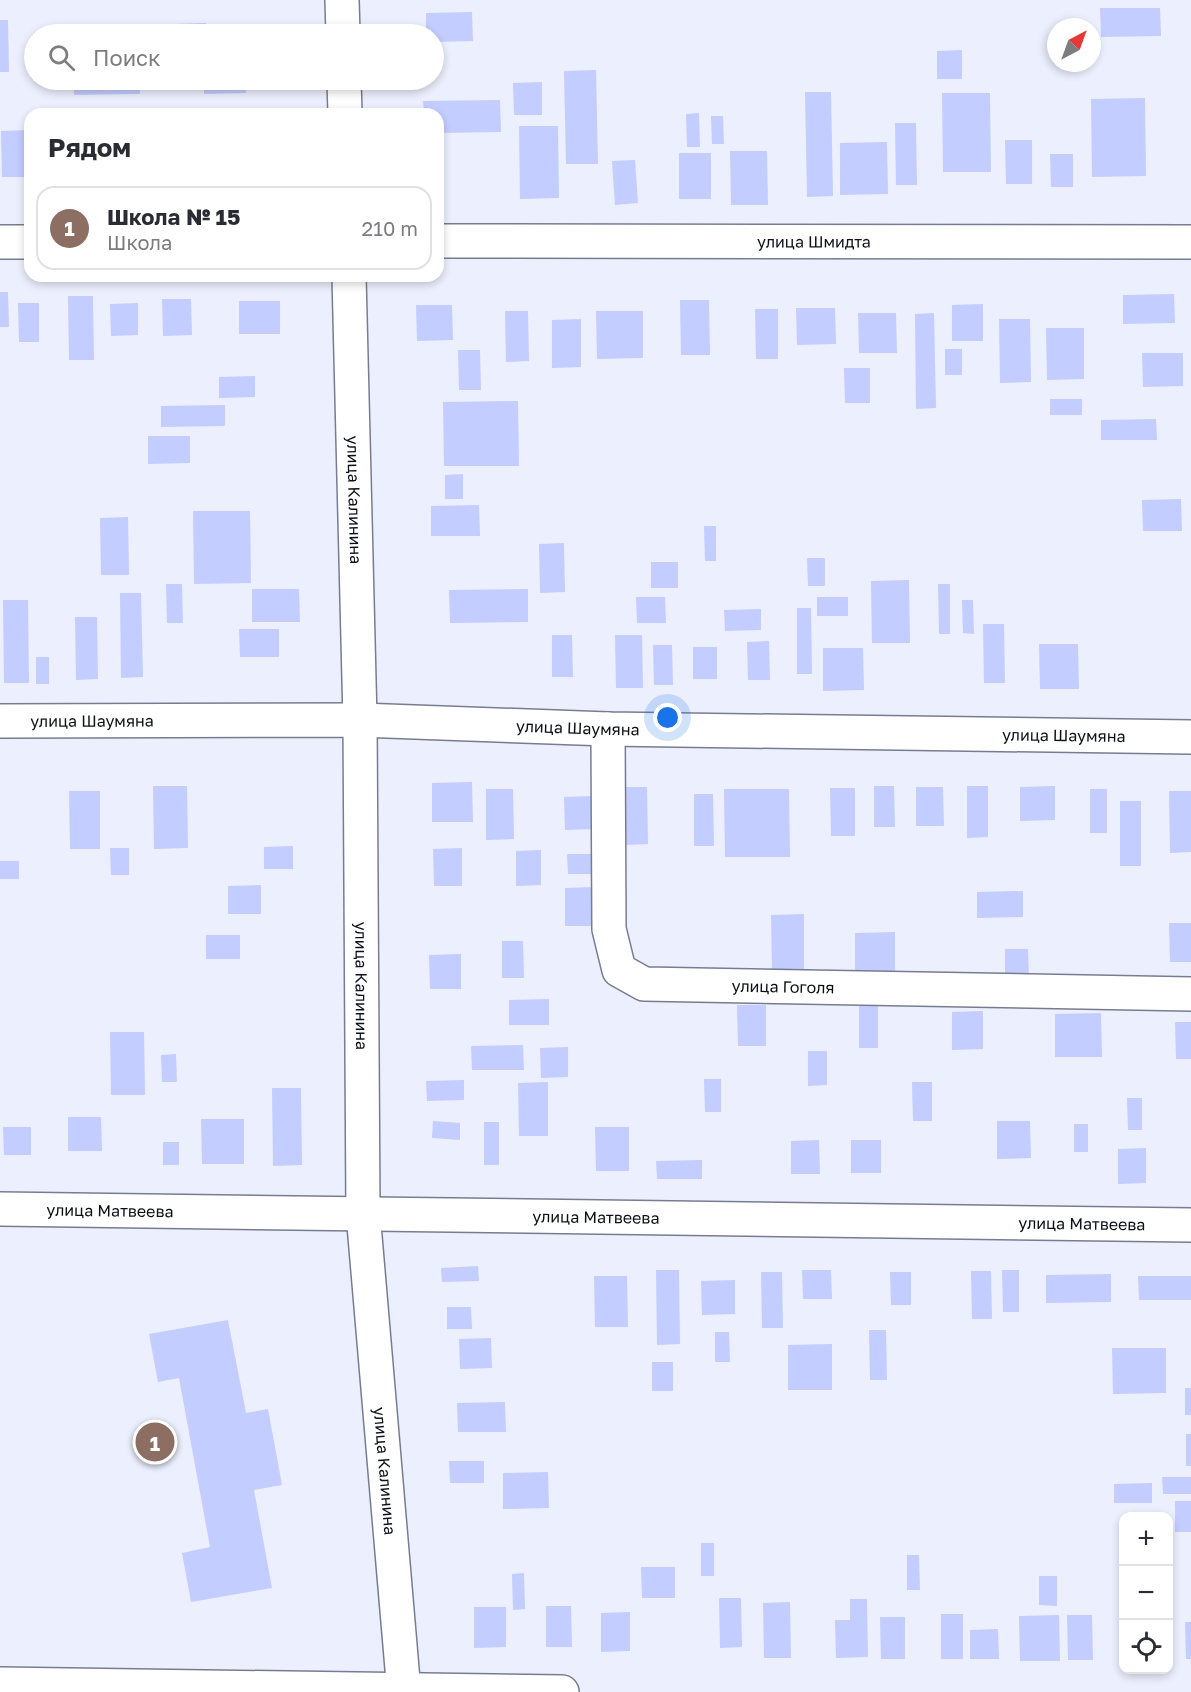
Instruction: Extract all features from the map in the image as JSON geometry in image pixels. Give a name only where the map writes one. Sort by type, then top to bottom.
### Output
[{"type":"street","points":[[342,0],[343,24]]},
{"type":"street","points":[[344,90],[345,108]]},
{"type":"street","name":"улица Шмидта","points":[[444,241],[1191,242]]},
{"type":"street","points":[[0,242],[24,242]]},
{"type":"street","name":"улица Калинина","points":[[349,282],[360,720],[363,1213],[403,1690]]},
{"type":"street","name":"улица Шаумяна","points":[[0,721],[360,720],[608,729],[1191,736]]},
{"type":"street","name":"улица Гоголя","points":[[608,729],[609,929],[619,970],[644,984],[1191,994]]},
{"type":"street","name":"улица Матвеева","points":[[0,1209],[1191,1225]]},
{"type":"street","points":[[0,1684],[562,1692]]},
{"type":"building","points":[[1100,8],[1160,8],[1161,36],[1101,37]]},
{"type":"building","points":[[472,12],[473,41],[444,42],[444,24],[426,24],[426,13]]},
{"type":"building","points":[[0,20],[8,20],[9,72],[0,72]]},
{"type":"building","points":[[962,50],[962,79],[937,79],[937,51]]},
{"type":"building","points":[[596,70],[598,164],[566,164],[564,71]]},
{"type":"building","points":[[542,82],[542,115],[514,115],[513,83]]},
{"type":"building","points":[[74,90],[140,90],[140,94],[74,95]]},
{"type":"building","points":[[204,90],[246,90],[246,93],[204,94]]},
{"type":"building","points":[[805,92],[831,92],[833,196],[807,197]]},
{"type":"building","points":[[942,93],[990,93],[991,172],[943,172]]},
{"type":"building","points":[[1145,98],[1146,176],[1092,177],[1091,99]]},
{"type":"building","points":[[500,100],[501,132],[444,133],[444,108],[424,108],[423,101]]},
{"type":"building","points":[[699,113],[700,147],[687,147],[686,114]]},
{"type":"building","points":[[711,116],[723,116],[724,144],[712,144]]},
{"type":"building","points":[[895,123],[916,123],[917,185],[896,185]]},
{"type":"building","points":[[519,126],[558,126],[559,198],[520,199]]},
{"type":"building","points":[[24,130],[24,177],[2,177],[1,131]]},
{"type":"building","points":[[1005,140],[1032,140],[1032,184],[1006,184]]},
{"type":"building","points":[[887,142],[888,194],[840,195],[840,143]]},
{"type":"building","points":[[730,151],[767,151],[768,205],[731,205]]},
{"type":"building","points":[[679,153],[711,153],[711,199],[679,199]]},
{"type":"building","points":[[1050,154],[1073,154],[1073,187],[1051,187]]},
{"type":"building","points":[[635,160],[638,203],[615,205],[612,161]]},
{"type":"building","points":[[0,292],[8,292],[9,327],[0,327]]},
{"type":"building","points":[[1174,294],[1175,323],[1123,324],[1123,295]]},
{"type":"building","points":[[68,296],[93,296],[94,360],[69,360]]},
{"type":"building","points":[[162,299],[191,299],[192,335],[163,336]]},
{"type":"building","points":[[680,300],[709,300],[710,355],[681,355]]},
{"type":"building","points":[[239,301],[280,301],[280,334],[239,334]]},
{"type":"building","points":[[18,303],[39,303],[39,342],[19,342]]},
{"type":"building","points":[[138,303],[138,335],[111,336],[110,304]]},
{"type":"building","points":[[983,304],[983,341],[952,341],[952,305]]},
{"type":"building","points":[[416,305],[452,305],[453,340],[417,341]]},
{"type":"building","points":[[796,308],[835,308],[836,344],[797,345]]},
{"type":"building","points":[[755,309],[778,309],[778,359],[756,359]]},
{"type":"building","points":[[505,311],[528,311],[529,361],[506,362]]},
{"type":"building","points":[[596,311],[643,311],[643,358],[597,359]]},
{"type":"building","points":[[858,313],[896,313],[897,353],[859,353]]},
{"type":"building","points":[[934,313],[936,408],[916,409],[915,314]]},
{"type":"building","points":[[581,319],[581,367],[552,368],[552,320]]},
{"type":"building","points":[[999,319],[1030,319],[1031,382],[1000,383]]},
{"type":"building","points":[[1046,328],[1084,328],[1084,379],[1047,380]]},
{"type":"building","points":[[945,349],[962,349],[962,375],[945,375]]},
{"type":"building","points":[[458,350],[480,350],[481,390],[459,390]]},
{"type":"building","points":[[1142,353],[1183,353],[1183,386],[1143,387]]},
{"type":"building","points":[[844,368],[870,368],[870,403],[845,403]]},
{"type":"building","points":[[255,376],[255,397],[219,398],[219,377]]},
{"type":"building","points":[[1050,399],[1082,399],[1082,415],[1050,415]]},
{"type":"building","points":[[518,401],[519,466],[444,466],[443,402]]},
{"type":"building","points":[[225,405],[225,426],[161,427],[161,406]]},
{"type":"building","points":[[1156,419],[1157,440],[1101,440],[1101,420]]},
{"type":"building","points":[[148,436],[190,436],[190,463],[148,464]]},
{"type":"building","points":[[463,474],[463,499],[445,499],[445,475]]},
{"type":"building","points":[[1181,499],[1182,531],[1143,531],[1142,500]]},
{"type":"building","points":[[479,505],[480,536],[431,536],[431,506]]},
{"type":"building","points":[[193,511],[250,511],[251,583],[194,584]]},
{"type":"building","points":[[128,517],[129,575],[101,575],[100,518]]},
{"type":"building","points":[[704,526],[716,526],[716,561],[705,561]]},
{"type":"building","points":[[564,543],[565,592],[540,593],[539,544]]},
{"type":"building","points":[[807,558],[825,558],[825,586],[808,586]]},
{"type":"building","points":[[651,562],[678,562],[678,588],[651,588]]},
{"type":"building","points":[[909,580],[910,643],[872,643],[871,581]]},
{"type":"building","points":[[166,584],[182,584],[183,623],[167,623]]},
{"type":"building","points":[[938,584],[950,584],[950,634],[939,634]]},
{"type":"building","points":[[252,589],[299,589],[300,622],[252,622]]},
{"type":"building","points":[[528,589],[528,622],[450,623],[449,590]]},
{"type":"building","points":[[120,593],[141,593],[143,677],[121,678]]},
{"type":"building","points":[[636,597],[665,597],[666,623],[637,623]]},
{"type":"building","points":[[817,597],[848,597],[848,616],[817,616]]},
{"type":"building","points":[[3,600],[28,600],[29,683],[4,683]]},
{"type":"building","points":[[962,600],[973,600],[974,634],[963,633]]},
{"type":"building","points":[[797,608],[811,608],[812,674],[797,674]]},
{"type":"building","points":[[761,609],[761,630],[725,631],[724,610]]},
{"type":"building","points":[[75,617],[97,617],[98,679],[76,680]]},
{"type":"building","points":[[983,624],[1004,624],[1005,683],[984,683]]},
{"type":"building","points":[[239,629],[279,629],[279,657],[240,657]]},
{"type":"building","points":[[552,635],[572,635],[573,677],[552,677]]},
{"type":"building","points":[[615,635],[642,635],[643,688],[616,688]]},
{"type":"building","points":[[769,641],[770,680],[748,680],[747,642]]},
{"type":"building","points":[[1039,644],[1078,644],[1079,689],[1040,689]]},
{"type":"building","points":[[653,645],[672,645],[673,685],[654,685]]},
{"type":"building","points":[[693,647],[717,647],[717,679],[693,679]]},
{"type":"building","points":[[823,648],[863,648],[864,690],[823,691]]},
{"type":"building","points":[[36,657],[49,657],[49,684],[36,684]]},
{"type":"building","points":[[472,782],[473,822],[432,822],[432,783]]},
{"type":"building","points":[[153,786],[187,786],[188,848],[154,849]]},
{"type":"building","points":[[874,786],[894,786],[895,827],[874,827]]},
{"type":"building","points":[[967,786],[988,786],[988,837],[967,838]]},
{"type":"building","points":[[1055,786],[1055,820],[1020,821],[1020,787]]},
{"type":"building","points":[[625,787],[647,787],[648,844],[626,845]]},
{"type":"building","points":[[916,787],[943,787],[944,826],[916,826]]},
{"type":"building","points":[[830,788],[855,788],[855,836],[831,836]]},
{"type":"building","points":[[486,789],[513,789],[514,839],[486,840]]},
{"type":"building","points":[[724,789],[789,789],[790,857],[725,857]]},
{"type":"building","points":[[1090,789],[1107,789],[1107,833],[1090,833]]},
{"type":"building","points":[[69,791],[100,791],[100,849],[70,849]]},
{"type":"building","points":[[1169,791],[1191,791],[1191,852],[1170,853]]},
{"type":"building","points":[[694,794],[713,794],[714,846],[694,846]]},
{"type":"building","points":[[594,796],[595,829],[565,830],[564,797]]},
{"type":"building","points":[[1120,801],[1141,801],[1141,866],[1120,866]]},
{"type":"building","points":[[293,846],[293,869],[264,869],[264,847]]},
{"type":"building","points":[[110,848],[129,848],[129,875],[111,875]]},
{"type":"building","points":[[462,848],[462,886],[434,886],[433,849]]},
{"type":"building","points":[[541,850],[541,885],[516,886],[516,851]]},
{"type":"building","points":[[567,854],[598,854],[598,874],[568,874]]},
{"type":"building","points":[[0,861],[19,861],[19,879],[0,879]]},
{"type":"building","points":[[261,885],[261,914],[228,914],[228,886]]},
{"type":"building","points":[[594,887],[595,926],[565,926],[565,888]]},
{"type":"building","points":[[1023,891],[1023,917],[977,918],[977,892]]},
{"type":"building","points":[[804,914],[804,969],[772,969],[771,915]]},
{"type":"building","points":[[1169,923],[1191,923],[1191,962],[1170,962]]},
{"type":"building","points":[[895,932],[895,973],[855,973],[855,933]]},
{"type":"building","points":[[206,935],[240,935],[240,959],[206,959]]},
{"type":"building","points":[[502,941],[523,941],[524,978],[502,978]]},
{"type":"building","points":[[1005,949],[1028,949],[1029,977],[1005,977]]},
{"type":"building","points":[[461,954],[461,989],[430,989],[429,955]]},
{"type":"building","points":[[549,999],[549,1025],[509,1025],[509,1000]]},
{"type":"building","points":[[737,1005],[766,1005],[766,1046],[738,1046]]},
{"type":"building","points":[[859,1005],[878,1005],[878,1048],[859,1048]]},
{"type":"building","points":[[983,1011],[983,1049],[952,1050],[952,1012]]},
{"type":"building","points":[[1101,1013],[1102,1057],[1055,1057],[1055,1014]]},
{"type":"building","points":[[1175,1022],[1191,1022],[1191,1059],[1176,1059]]},
{"type":"building","points":[[110,1032],[144,1032],[145,1095],[111,1095]]},
{"type":"building","points":[[523,1045],[524,1070],[472,1070],[471,1046]]},
{"type":"building","points":[[568,1047],[568,1077],[541,1078],[540,1048]]},
{"type":"building","points":[[808,1051],[827,1051],[827,1085],[808,1086]]},
{"type":"building","points":[[176,1054],[177,1082],[162,1082],[161,1055]]},
{"type":"building","points":[[704,1079],[721,1079],[721,1112],[705,1112]]},
{"type":"building","points":[[464,1080],[464,1100],[427,1101],[426,1081]]},
{"type":"building","points":[[548,1082],[548,1136],[519,1136],[518,1083]]},
{"type":"building","points":[[912,1082],[932,1082],[932,1121],[913,1121]]},
{"type":"building","points":[[272,1088],[301,1088],[302,1165],[273,1166]]},
{"type":"building","points":[[1127,1098],[1142,1098],[1142,1130],[1128,1130]]},
{"type":"building","points":[[68,1117],[101,1117],[102,1151],[68,1151]]},
{"type":"building","points":[[201,1119],[244,1119],[244,1164],[202,1164]]},
{"type":"building","points":[[433,1121],[460,1123],[460,1140],[432,1138]]},
{"type":"building","points":[[997,1121],[1030,1121],[1031,1158],[997,1159]]},
{"type":"building","points":[[484,1122],[499,1122],[499,1165],[484,1165]]},
{"type":"building","points":[[1074,1124],[1088,1124],[1088,1152],[1074,1152]]},
{"type":"building","points":[[3,1127],[31,1127],[31,1155],[4,1155]]},
{"type":"building","points":[[595,1127],[629,1127],[629,1171],[596,1171]]},
{"type":"building","points":[[819,1140],[820,1174],[791,1174],[791,1141]]},
{"type":"building","points":[[851,1140],[881,1140],[881,1173],[851,1173]]},
{"type":"building","points":[[163,1142],[179,1142],[179,1165],[163,1165]]},
{"type":"building","points":[[1146,1148],[1146,1183],[1118,1184],[1118,1149]]},
{"type":"building","points":[[702,1160],[702,1179],[657,1179],[656,1161]]},
{"type":"building","points":[[478,1266],[479,1281],[442,1282],[441,1268]]},
{"type":"building","points":[[656,1270],[679,1270],[680,1344],[657,1345]]},
{"type":"building","points":[[802,1270],[831,1270],[832,1299],[803,1299]]},
{"type":"building","points":[[1002,1270],[1019,1270],[1019,1312],[1003,1312]]},
{"type":"building","points":[[971,1271],[991,1271],[992,1319],[972,1319]]},
{"type":"building","points":[[761,1272],[782,1272],[783,1328],[762,1328]]},
{"type":"building","points":[[890,1272],[911,1272],[911,1305],[891,1305]]},
{"type":"building","points":[[1111,1274],[1111,1302],[1046,1303],[1046,1275]]},
{"type":"building","points":[[594,1276],[627,1276],[628,1327],[595,1327]]},
{"type":"building","points":[[1138,1276],[1191,1276],[1191,1300],[1139,1300]]},
{"type":"building","points":[[735,1280],[735,1314],[702,1315],[701,1281]]},
{"type":"building","points":[[447,1307],[471,1307],[472,1329],[447,1329]]},
{"type":"building","points":[[228,1320],[246,1413],[268,1409],[282,1485],[254,1490],[272,1588],[191,1602],[182,1553],[210,1547],[179,1378],[158,1382],[149,1334]]},
{"type":"building","points":[[869,1330],[886,1330],[887,1380],[870,1380]]},
{"type":"building","points":[[715,1332],[729,1332],[730,1362],[715,1362]]},
{"type":"building","points":[[491,1338],[492,1368],[460,1369],[459,1339]]},
{"type":"building","points":[[832,1344],[832,1390],[788,1390],[788,1345]]},
{"type":"building","points":[[1112,1348],[1166,1348],[1166,1393],[1113,1394]]},
{"type":"building","points":[[652,1362],[673,1362],[673,1391],[652,1391]]},
{"type":"building","points":[[1185,1388],[1191,1388],[1191,1415],[1185,1415]]},
{"type":"building","points":[[505,1402],[506,1432],[458,1432],[457,1403]]},
{"type":"building","points":[[1186,1434],[1191,1434],[1191,1466],[1186,1466]]},
{"type":"building","points":[[449,1461],[484,1461],[484,1483],[450,1483]]},
{"type":"building","points":[[548,1472],[549,1508],[503,1509],[503,1473]]},
{"type":"building","points":[[1162,1477],[1191,1477],[1191,1494],[1163,1494]]},
{"type":"building","points":[[1152,1483],[1152,1503],[1114,1503],[1114,1484]]},
{"type":"building","points":[[1175,1501],[1191,1501],[1191,1532],[1175,1532]]},
{"type":"building","points":[[701,1543],[714,1543],[714,1576],[701,1576]]},
{"type":"building","points":[[907,1555],[919,1555],[920,1590],[907,1590]]},
{"type":"building","points":[[641,1567],[675,1567],[675,1598],[642,1598]]},
{"type":"building","points":[[524,1573],[525,1609],[513,1610],[512,1574]]},
{"type":"building","points":[[1039,1576],[1057,1576],[1057,1606],[1039,1605]]},
{"type":"building","points":[[719,1598],[741,1598],[742,1647],[720,1648]]},
{"type":"building","points":[[850,1599],[867,1599],[868,1657],[836,1658],[835,1620],[850,1620]]},
{"type":"building","points":[[790,1602],[791,1658],[764,1658],[763,1603]]},
{"type":"building","points":[[546,1606],[571,1606],[572,1647],[546,1647]]},
{"type":"building","points":[[474,1607],[506,1607],[506,1647],[474,1648]]},
{"type":"building","points":[[630,1612],[630,1651],[601,1652],[601,1613]]},
{"type":"building","points":[[941,1614],[963,1614],[963,1659],[941,1659]]},
{"type":"building","points":[[1059,1615],[1060,1661],[1020,1661],[1019,1616]]},
{"type":"building","points":[[1067,1615],[1092,1615],[1093,1660],[1068,1660]]},
{"type":"building","points":[[880,1617],[905,1617],[905,1659],[881,1659]]},
{"type":"building","points":[[1185,1622],[1191,1622],[1191,1659],[1186,1659]]},
{"type":"building","points":[[998,1629],[999,1659],[970,1659],[970,1630]]},
{"type":"place","name":"Школа № 15","points":[[155,1442]]}]
